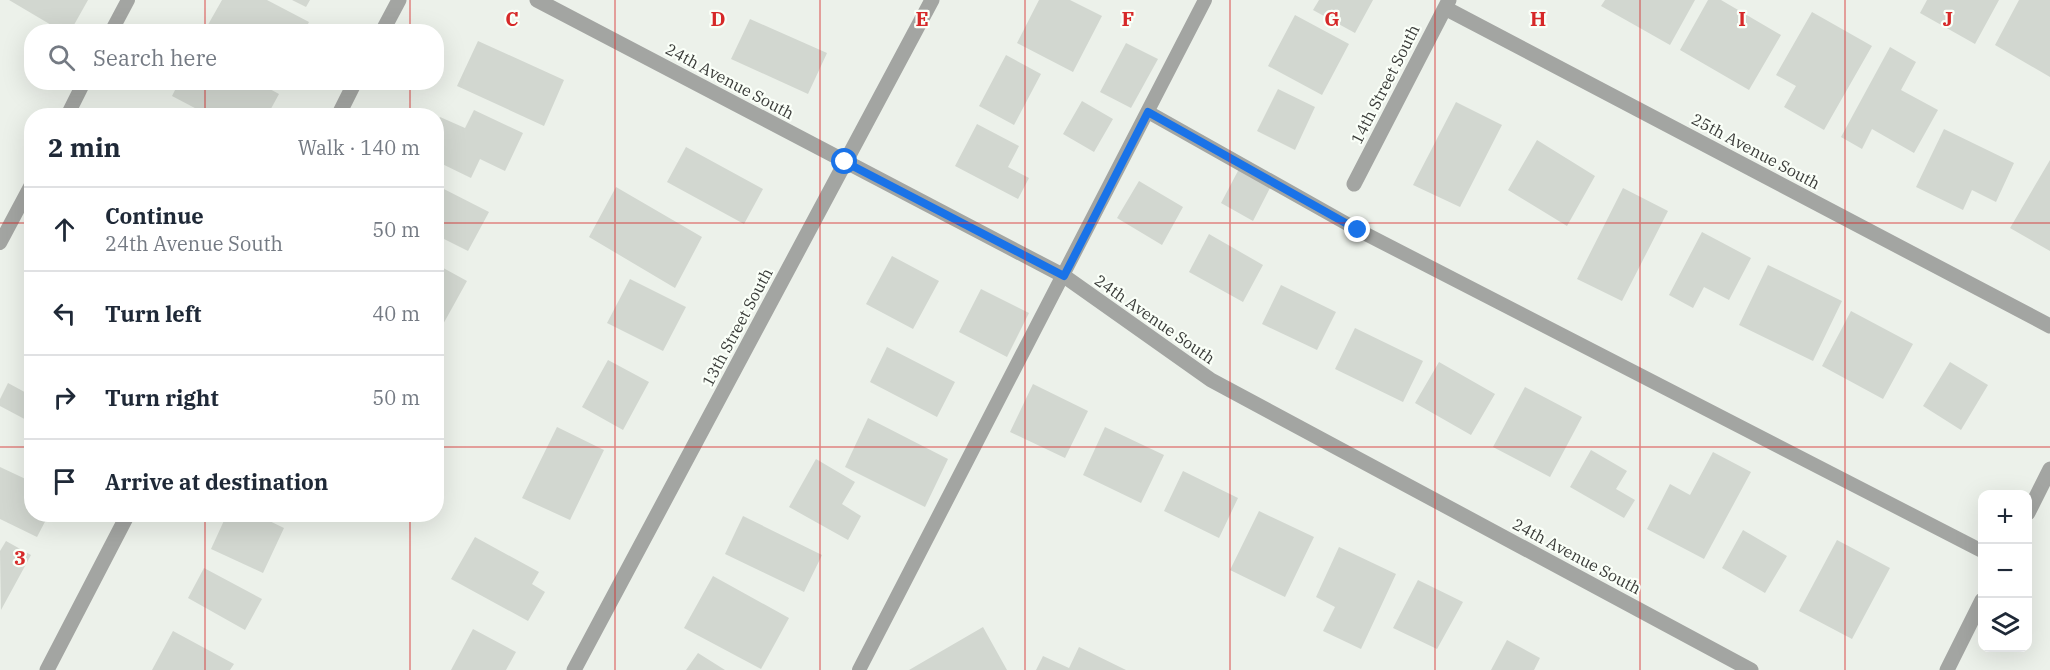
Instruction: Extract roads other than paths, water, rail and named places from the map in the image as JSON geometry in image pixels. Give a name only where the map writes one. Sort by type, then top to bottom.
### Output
[{"type":"street","points":[[386,24],[399,0]]},
{"type":"street","name":"24th Avenue South","points":[[537,0],[1064,276],[1212,380],[1751,670]]},
{"type":"street","name":"13th Street South","points":[[574,670],[932,0]]},
{"type":"street","name":"14th Street South","points":[[1354,184],[1447,4]]},
{"type":"street","name":"25th Avenue South","points":[[1447,4],[2050,326]]},
{"type":"street","points":[[342,108],[351,90]]},
{"type":"street","points":[[2032,505],[2050,469]]},
{"type":"street","points":[[47,670],[124,522]]},
{"type":"street","points":[[1947,670],[1978,610]]},
{"type":"lane","points":[[115,24],[128,0]]},
{"type":"lane","points":[[859,670],[1205,0]]},
{"type":"lane","points":[[71,108],[80,90]]},
{"type":"lane","points":[[1148,112],[1358,230],[1978,548]]},
{"type":"lane","points":[[0,243],[24,198]]}]
